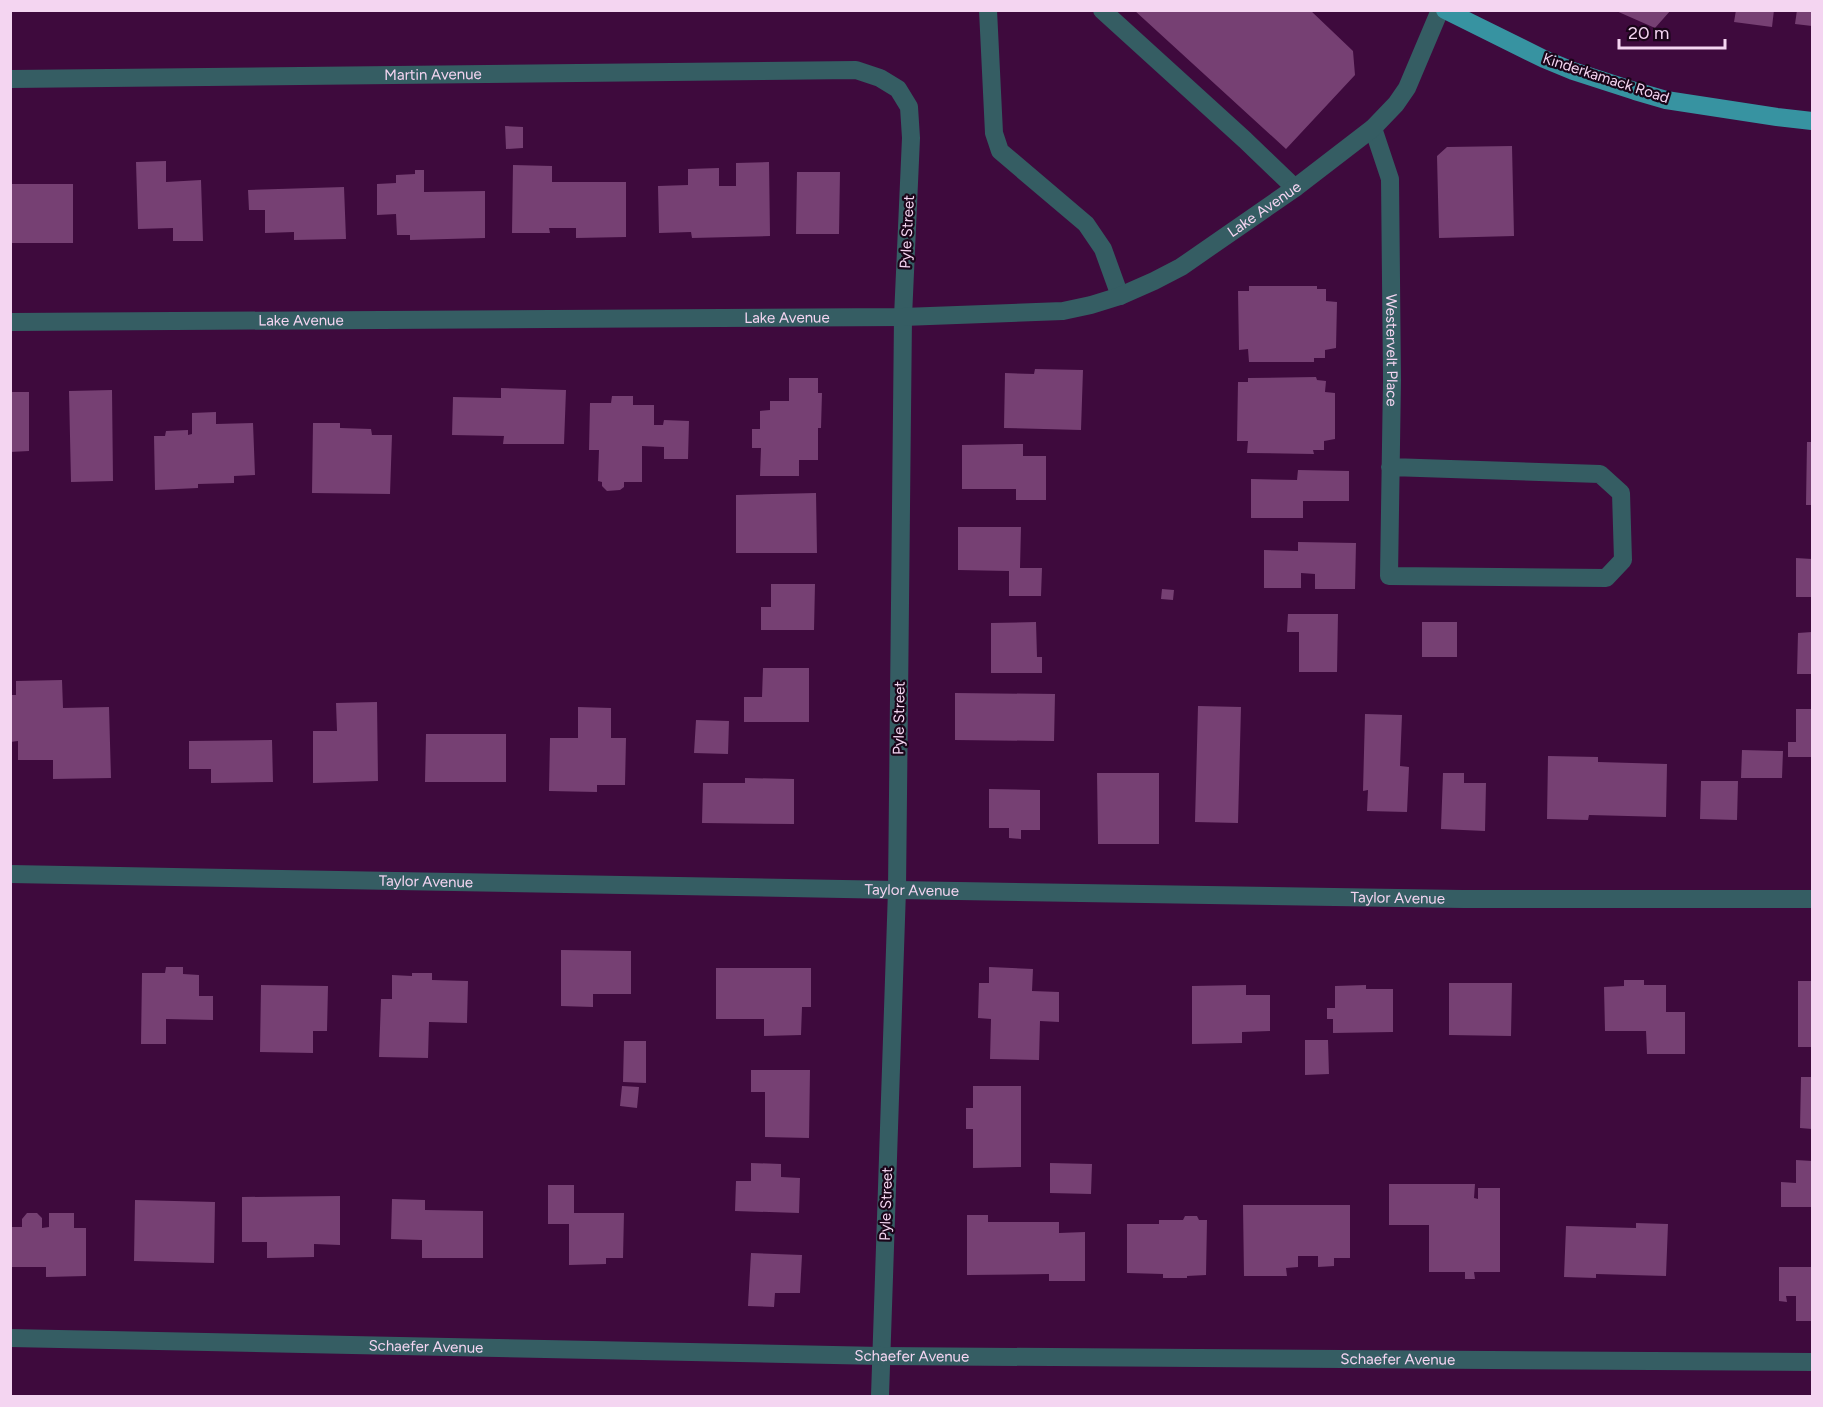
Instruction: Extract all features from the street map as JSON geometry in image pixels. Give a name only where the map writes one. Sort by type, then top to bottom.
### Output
[{"type":"main road","name":"Kinderkamack Road","points":[[1445,10],[1544,59],[1635,91],[1666,100],[1812,121]]},
{"type":"street","points":[[988,10],[994,133],[1000,151],[1086,224],[1103,249],[1120,296]]},
{"type":"street","points":[[1102,10],[1295,188]]},
{"type":"street","name":"Lake Avenue","points":[[10,322],[903,317],[1063,311],[1091,305],[1120,296],[1181,267],[1295,188],[1373,128],[1396,104],[1407,88],[1440,10]]},
{"type":"street","name":"Martin Avenue","points":[[10,79],[856,70]]},
{"type":"street","name":"Pyle Street","points":[[856,70],[880,78],[898,89],[909,107],[911,138],[903,317],[897,890],[880,1396]]},
{"type":"street","name":"Westervelt Place","points":[[1373,128],[1390,179],[1392,380],[1390,467],[1389,576],[1606,578],[1623,560],[1621,493],[1600,474],[1390,467]]},
{"type":"street","name":"Taylor Avenue","points":[[10,874],[1463,899],[1812,899]]},
{"type":"street","name":"Schaefer Avenue","points":[[10,1338],[881,1356],[1812,1362]]},
{"type":"building","points":[[1134,10],[1310,10],[1353,51],[1355,75],[1286,149]]},
{"type":"building","points":[[1614,10],[1671,10],[1655,28]]},
{"type":"building","points":[[1736,10],[1774,10],[1772,27],[1734,22]]},
{"type":"building","points":[[1797,10],[1812,10],[1812,26],[1795,24]]},
{"type":"building","points":[[505,126],[523,127],[523,148],[506,149]]},
{"type":"building","points":[[1512,146],[1514,236],[1439,238],[1437,156],[1447,147]]},
{"type":"building","points":[[166,161],[166,182],[201,180],[203,241],[173,241],[173,228],[138,229],[136,162]]},
{"type":"building","points":[[769,162],[770,236],[692,238],[691,232],[659,233],[658,186],[688,185],[688,169],[719,168],[719,186],[736,186],[736,163]]},
{"type":"building","points":[[513,165],[552,166],[552,182],[626,182],[626,237],[576,238],[576,228],[549,228],[550,233],[512,233]]},
{"type":"building","points":[[415,170],[424,170],[424,192],[485,191],[485,238],[410,240],[410,235],[397,235],[396,214],[377,215],[377,184],[396,183],[396,175],[415,174]]},
{"type":"building","points":[[797,172],[840,172],[839,234],[796,234]]},
{"type":"building","points":[[10,184],[73,184],[73,243],[11,243]]},
{"type":"building","points":[[344,187],[346,239],[294,240],[294,232],[265,233],[265,210],[249,210],[248,190]]},
{"type":"building","points":[[1249,286],[1317,286],[1317,289],[1326,289],[1326,301],[1337,302],[1336,348],[1325,350],[1325,358],[1314,358],[1314,362],[1249,362],[1248,349],[1239,350],[1238,291],[1249,291]]},
{"type":"building","points":[[1035,369],[1083,370],[1081,430],[1004,428],[1005,373],[1034,374]]},
{"type":"building","points":[[1316,377],[1317,380],[1326,381],[1325,392],[1335,393],[1335,439],[1324,441],[1324,450],[1313,450],[1314,454],[1247,453],[1248,441],[1237,441],[1238,382],[1248,382],[1248,378]]},
{"type":"building","points":[[789,378],[818,378],[818,393],[822,393],[821,428],[818,428],[818,460],[799,460],[799,476],[760,476],[761,448],[752,448],[752,429],[760,429],[760,411],[770,410],[770,401],[789,401]]},
{"type":"building","points":[[501,388],[566,390],[564,444],[503,444],[504,436],[452,435],[453,397],[501,398]]},
{"type":"building","points":[[112,390],[113,481],[71,482],[69,391]]},
{"type":"building","points":[[10,392],[29,392],[29,451],[10,452]]},
{"type":"building","points":[[612,396],[633,396],[633,405],[654,405],[654,425],[663,425],[664,420],[689,421],[688,459],[664,459],[664,447],[642,446],[642,482],[624,482],[624,487],[620,490],[607,491],[602,486],[602,482],[598,481],[599,450],[589,450],[590,403],[611,403]]},
{"type":"building","points":[[216,412],[216,424],[253,423],[255,475],[234,476],[234,483],[198,484],[198,488],[155,490],[154,436],[165,436],[166,431],[188,430],[188,435],[192,434],[192,413]]},
{"type":"building","points":[[313,423],[340,423],[340,428],[371,429],[372,435],[392,435],[390,494],[312,493]]},
{"type":"building","points":[[1807,442],[1812,442],[1812,505],[1806,505]]},
{"type":"building","points":[[1023,444],[1023,456],[1046,456],[1046,500],[1016,500],[1016,489],[962,489],[962,445]]},
{"type":"building","points":[[1298,470],[1349,471],[1349,501],[1303,501],[1303,518],[1251,518],[1251,479],[1297,480]]},
{"type":"building","points":[[816,493],[817,553],[736,553],[736,495]]},
{"type":"building","points":[[958,527],[1021,527],[1020,568],[1042,568],[1041,596],[1009,596],[1009,571],[958,570]]},
{"type":"building","points":[[1298,542],[1356,543],[1355,589],[1315,589],[1315,574],[1301,573],[1301,588],[1264,588],[1264,550],[1298,551]]},
{"type":"building","points":[[1796,558],[1812,559],[1812,597],[1796,597]]},
{"type":"building","points":[[771,584],[815,584],[814,630],[761,630],[761,607],[771,607]]},
{"type":"building","points":[[1162,589],[1174,590],[1173,600],[1161,599]]},
{"type":"building","points":[[1288,614],[1338,614],[1337,672],[1299,672],[1299,632],[1287,632]]},
{"type":"building","points":[[1036,622],[1037,657],[1042,657],[1042,673],[991,673],[991,623]]},
{"type":"building","points":[[1422,622],[1457,622],[1457,657],[1422,657]]},
{"type":"building","points":[[1812,632],[1812,674],[1797,674],[1798,633]]},
{"type":"building","points":[[763,668],[809,668],[809,722],[744,722],[744,697],[762,697]]},
{"type":"building","points":[[62,680],[63,708],[109,707],[111,778],[53,779],[53,760],[18,760],[18,741],[10,742],[10,695],[16,695],[16,681]]},
{"type":"building","points":[[955,693],[1055,694],[1054,741],[955,740]]},
{"type":"building","points":[[377,702],[378,781],[313,783],[313,731],[337,731],[336,703]]},
{"type":"building","points":[[1198,706],[1241,707],[1238,823],[1195,822]]},
{"type":"building","points":[[578,707],[611,708],[611,738],[626,738],[625,785],[597,785],[597,792],[549,791],[550,738],[578,738]]},
{"type":"building","points":[[1796,709],[1812,709],[1812,757],[1788,757],[1788,742],[1796,742]]},
{"type":"building","points":[[1365,714],[1402,715],[1400,766],[1409,767],[1407,812],[1367,811],[1368,790],[1363,791]]},
{"type":"building","points":[[696,720],[729,721],[728,754],[694,753]]},
{"type":"building","points":[[426,734],[506,734],[506,782],[425,782]]},
{"type":"building","points":[[272,740],[273,782],[211,783],[211,769],[189,769],[189,741]]},
{"type":"building","points":[[1742,750],[1783,751],[1782,778],[1741,778]]},
{"type":"building","points":[[1548,756],[1598,757],[1598,762],[1667,764],[1666,817],[1589,815],[1588,820],[1547,819]]},
{"type":"building","points":[[1097,773],[1159,773],[1159,844],[1098,844]]},
{"type":"building","points":[[1443,773],[1464,773],[1464,783],[1486,783],[1485,831],[1441,829]]},
{"type":"building","points":[[745,778],[794,779],[794,824],[702,823],[703,783],[745,783]]},
{"type":"building","points":[[1701,781],[1738,781],[1737,820],[1700,819]]},
{"type":"building","points":[[989,789],[1040,790],[1040,830],[1021,830],[1021,839],[1009,838],[1009,828],[989,828]]},
{"type":"building","points":[[561,950],[631,951],[631,994],[593,994],[593,1007],[561,1006]]},
{"type":"building","points":[[166,967],[183,967],[183,974],[199,975],[199,996],[213,996],[213,1020],[166,1019],[166,1044],[141,1044],[142,973],[165,973]]},
{"type":"building","points":[[989,967],[1033,969],[1032,991],[1059,992],[1059,1022],[1040,1021],[1039,1060],[990,1059],[991,1019],[978,1018],[979,983],[989,983]]},
{"type":"building","points":[[716,968],[811,968],[811,1007],[802,1007],[801,1035],[764,1036],[764,1019],[716,1019]]},
{"type":"building","points":[[412,973],[432,973],[432,980],[468,981],[467,1023],[429,1022],[428,1058],[379,1057],[381,999],[392,999],[392,975],[412,976]]},
{"type":"building","points":[[1624,980],[1644,980],[1644,985],[1666,985],[1666,1012],[1685,1012],[1685,1054],[1647,1054],[1646,1031],[1605,1031],[1604,987],[1624,986]]},
{"type":"building","points":[[1798,981],[1812,981],[1812,1047],[1798,1047]]},
{"type":"building","points":[[1449,983],[1512,983],[1511,1036],[1449,1035]]},
{"type":"building","points":[[261,985],[328,986],[327,1031],[313,1031],[313,1053],[260,1052]]},
{"type":"building","points":[[1246,985],[1246,995],[1270,995],[1270,1031],[1242,1032],[1242,1043],[1192,1044],[1192,986]]},
{"type":"building","points":[[1366,985],[1366,989],[1393,989],[1393,1032],[1333,1033],[1333,1019],[1327,1019],[1327,1008],[1335,1008],[1335,986]]},
{"type":"building","points":[[1305,1040],[1328,1040],[1329,1074],[1305,1075]]},
{"type":"building","points":[[624,1041],[646,1041],[646,1083],[623,1082]]},
{"type":"building","points":[[751,1070],[810,1070],[809,1138],[765,1137],[765,1092],[751,1092]]},
{"type":"building","points":[[1801,1077],[1812,1077],[1812,1129],[1800,1128]]},
{"type":"building","points":[[622,1086],[639,1087],[637,1108],[620,1106]]},
{"type":"building","points":[[973,1086],[1021,1086],[1021,1167],[973,1168],[973,1129],[966,1129],[966,1108],[973,1108]]},
{"type":"building","points":[[1796,1160],[1812,1161],[1812,1207],[1781,1207],[1781,1182],[1796,1183]]},
{"type":"building","points":[[751,1163],[781,1164],[781,1177],[800,1178],[799,1213],[735,1211],[736,1181],[751,1181]]},
{"type":"building","points":[[1050,1163],[1092,1164],[1091,1194],[1050,1193]]},
{"type":"building","points":[[1389,1184],[1475,1184],[1474,1198],[1478,1199],[1478,1188],[1500,1188],[1500,1272],[1474,1272],[1475,1279],[1465,1279],[1465,1272],[1429,1272],[1429,1225],[1389,1225]]},
{"type":"building","points":[[548,1185],[574,1185],[574,1213],[624,1213],[623,1258],[606,1258],[606,1264],[569,1265],[569,1224],[548,1224]]},
{"type":"building","points":[[340,1196],[340,1245],[314,1244],[314,1257],[267,1258],[267,1242],[242,1242],[242,1197]]},
{"type":"building","points":[[392,1199],[425,1200],[425,1210],[483,1211],[483,1258],[422,1258],[422,1240],[391,1239]]},
{"type":"building","points":[[135,1200],[215,1202],[214,1263],[134,1261]]},
{"type":"building","points":[[1243,1205],[1350,1205],[1350,1258],[1334,1258],[1334,1266],[1318,1267],[1318,1256],[1298,1256],[1298,1267],[1286,1268],[1287,1276],[1244,1276]]},
{"type":"building","points":[[27,1213],[37,1213],[42,1218],[42,1228],[49,1227],[49,1213],[74,1213],[74,1228],[86,1228],[86,1276],[46,1277],[46,1267],[10,1267],[10,1227],[22,1227],[22,1219]]},
{"type":"building","points":[[967,1215],[988,1215],[988,1222],[1059,1222],[1059,1233],[1085,1232],[1085,1281],[1049,1281],[1049,1274],[967,1275]]},
{"type":"building","points":[[1185,1216],[1197,1216],[1199,1220],[1207,1220],[1206,1275],[1163,1278],[1163,1274],[1127,1273],[1127,1224],[1159,1224],[1159,1220],[1183,1220]]},
{"type":"building","points":[[1636,1223],[1668,1224],[1666,1276],[1596,1274],[1596,1278],[1564,1277],[1566,1226],[1636,1228]]},
{"type":"building","points":[[751,1253],[802,1255],[800,1293],[775,1293],[774,1307],[748,1306]]},
{"type":"building","points":[[1779,1267],[1812,1267],[1812,1321],[1796,1321],[1796,1296],[1786,1296],[1787,1302],[1779,1301]]}]
